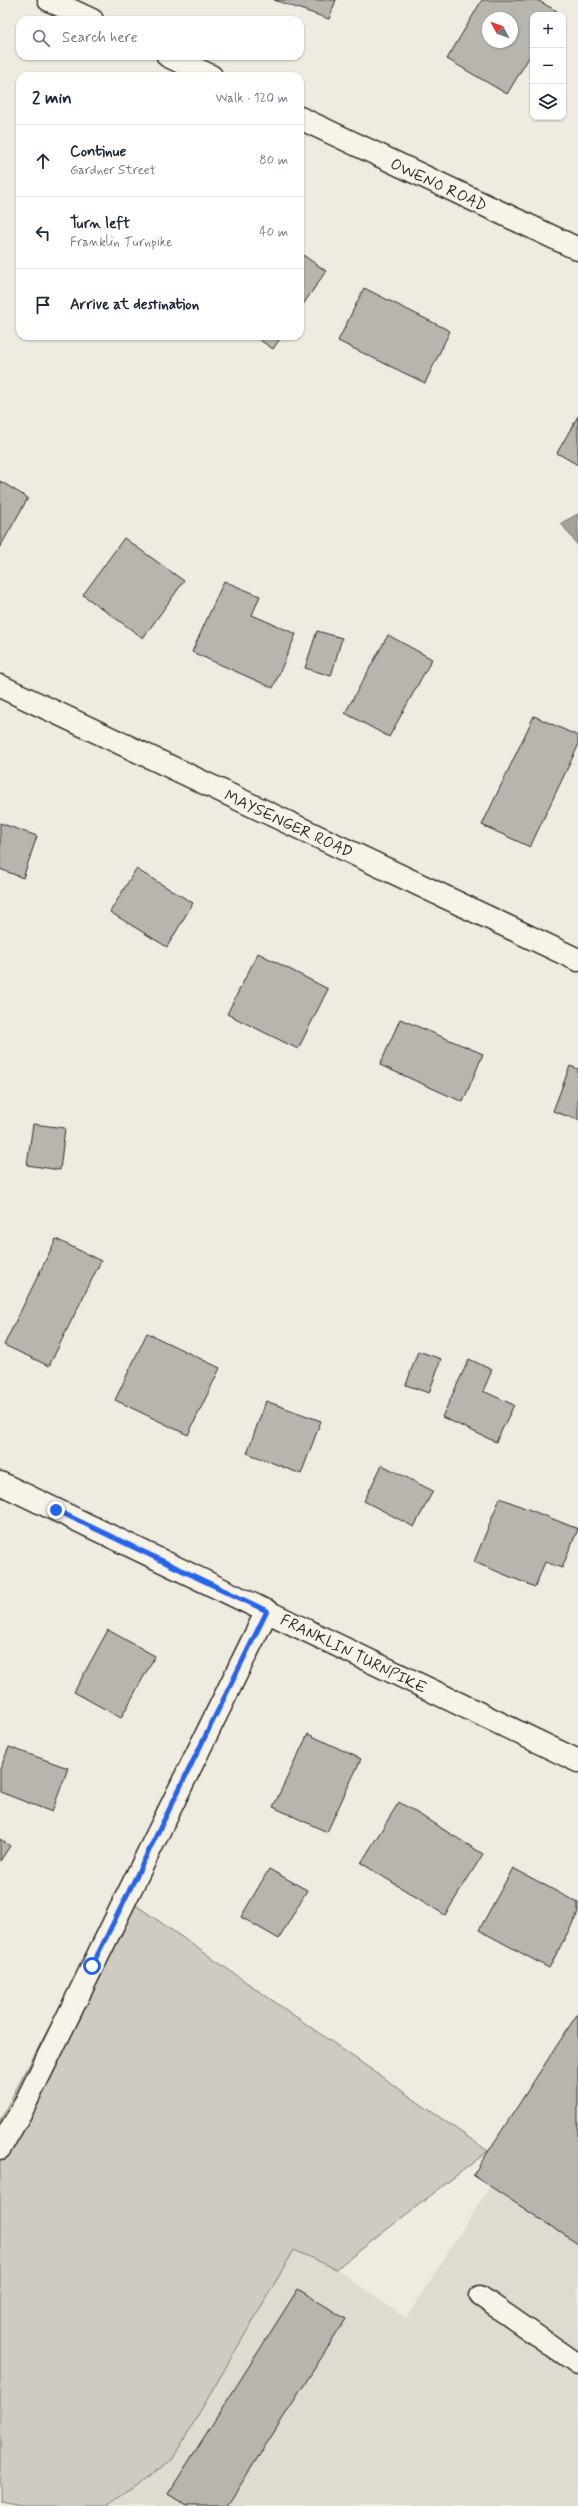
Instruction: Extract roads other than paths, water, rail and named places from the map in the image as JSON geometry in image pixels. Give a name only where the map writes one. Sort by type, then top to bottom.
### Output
[{"type":"street","points":[[49,0],[83,16]]},
{"type":"street","points":[[177,60],[202,72]]},
{"type":"street","name":"OWENO ROAD","points":[[304,120],[578,249]]},
{"type":"street","name":"MAYSENGER ROAD","points":[[0,686],[578,960]]},
{"type":"street","name":"FRANKLIN TURNPIKE","points":[[0,1483],[578,1761]]},
{"type":"street","points":[[0,2148],[23,2108],[267,1611]]},
{"type":"lane","points":[[480,2296],[578,2364]]}]
